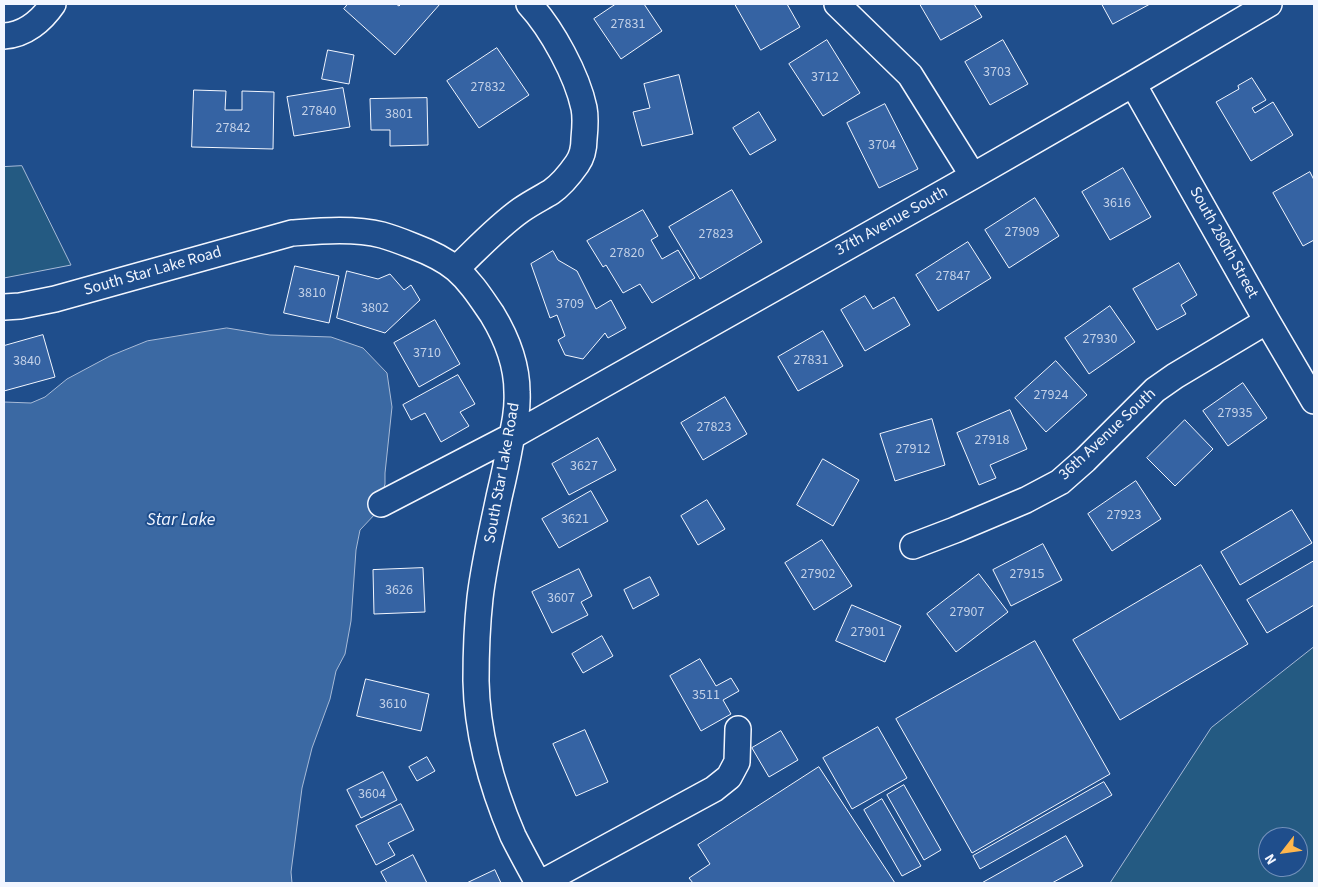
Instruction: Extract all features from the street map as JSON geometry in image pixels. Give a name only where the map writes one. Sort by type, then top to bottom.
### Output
[{"type":"street","points":[[4,36],[19,33],[29,28],[53,4]]},
{"type":"street","points":[[456,269],[501,226],[521,210],[552,191],[565,179],[578,162],[584,148],[584,110],[572,73],[547,27],[529,4]]},
{"type":"street","points":[[837,4],[910,75],[973,176]]},
{"type":"street","name":"37th Avenue South","points":[[381,504],[512,436],[973,176],[1269,4]]},
{"type":"street","name":"South 280th Street","points":[[1133,84],[1314,401]]},
{"type":"street","name":"South Star Lake Road","points":[[4,307],[55,299],[292,234],[319,231],[381,234],[438,257],[456,269],[470,282],[495,320],[504,338],[510,353],[517,390],[516,414],[480,599],[476,682],[478,706],[483,744],[502,810],[514,838],[540,883]]},
{"type":"street","name":"36th Avenue South","points":[[913,546],[1017,504],[1060,482],[1085,460],[1155,390],[1267,321]]},
{"type":"street","points":[[540,883],[714,788],[729,777],[737,762],[738,729]]},
{"type":"shaded area","points":[[22,166],[71,265],[4,278],[4,167]]},
{"type":"shaded area","points":[[1314,647],[1314,883],[1110,883],[1211,728]]},
{"type":"water","name":"Star Lake","points":[[227,328],[270,335],[331,337],[363,348],[387,373],[392,407],[385,484],[377,512],[360,530],[356,550],[351,621],[345,654],[336,671],[330,699],[312,748],[302,788],[291,872],[292,883],[4,883],[4,402],[31,403],[45,397],[67,379],[110,356],[147,341]]},
{"type":"building","points":[[348,4],[396,4],[399,6],[401,4],[440,4],[395,55],[344,9]]},
{"type":"building","points":[[616,4],[644,4],[662,31],[621,59],[594,19]]},
{"type":"building","points":[[735,4],[787,4],[800,27],[761,50]]},
{"type":"building","points":[[920,4],[974,4],[982,17],[941,40]]},
{"type":"building","points":[[1102,4],[1150,4],[1113,24]]},
{"type":"building","points":[[827,40],[860,93],[823,116],[789,64]]},
{"type":"building","points":[[1003,40],[1028,84],[990,105],[965,62]]},
{"type":"building","points":[[497,48],[529,95],[479,128],[447,81]]},
{"type":"building","points":[[328,50],[354,55],[349,84],[322,79]]},
{"type":"building","points":[[679,75],[693,134],[642,146],[633,112],[650,108],[644,84]]},
{"type":"building","points":[[1252,78],[1266,100],[1252,108],[1255,113],[1273,102],[1293,135],[1251,161],[1216,102],[1239,89],[1238,86]]},
{"type":"building","points":[[343,88],[350,127],[294,136],[287,97]]},
{"type":"building","points":[[194,90],[226,91],[225,110],[242,110],[242,91],[274,92],[273,149],[192,147]]},
{"type":"building","points":[[427,98],[428,145],[390,146],[390,130],[371,130],[370,99]]},
{"type":"building","points":[[885,104],[918,169],[879,188],[847,123]]},
{"type":"building","points":[[759,112],[776,140],[750,155],[733,128]]},
{"type":"building","points":[[1123,168],[1151,217],[1110,240],[1082,192]]},
{"type":"building","points":[[1310,172],[1314,180],[1314,240],[1303,246],[1273,193]]},
{"type":"building","points":[[732,190],[762,242],[700,279],[669,227]]},
{"type":"building","points":[[1035,198],[1059,236],[1009,268],[985,230]]},
{"type":"building","points":[[643,210],[658,236],[651,240],[662,259],[678,250],[695,278],[652,303],[640,284],[623,293],[606,265],[603,267],[587,241]]},
{"type":"building","points":[[968,242],[991,278],[938,311],[916,275]]},
{"type":"building","points":[[553,251],[558,260],[577,271],[596,309],[611,300],[626,328],[608,338],[605,333],[583,359],[565,355],[558,340],[565,336],[557,315],[550,318],[531,264]]},
{"type":"building","points":[[1179,263],[1197,295],[1181,305],[1186,314],[1157,330],[1133,289]]},
{"type":"building","points":[[295,266],[339,276],[329,323],[284,313]]},
{"type":"building","points":[[347,271],[378,279],[390,274],[404,290],[411,285],[420,300],[385,333],[337,318]]},
{"type":"building","points":[[865,296],[873,309],[894,297],[910,325],[865,351],[841,310]]},
{"type":"building","points":[[1110,306],[1135,342],[1089,374],[1065,338]]},
{"type":"building","points":[[435,320],[460,364],[419,387],[394,343]]},
{"type":"building","points":[[823,331],[843,366],[798,391],[778,357]]},
{"type":"building","points":[[43,335],[55,377],[4,391],[4,346]]},
{"type":"building","points":[[1056,361],[1087,395],[1046,432],[1015,398]]},
{"type":"building","points":[[458,375],[475,404],[460,412],[469,426],[441,442],[425,413],[411,420],[403,405]]},
{"type":"building","points":[[1243,383],[1267,418],[1228,446],[1203,411]]},
{"type":"building","points":[[725,397],[747,434],[703,460],[681,423]]},
{"type":"building","points":[[1010,410],[1027,449],[990,465],[996,478],[979,485],[957,433]]},
{"type":"building","points":[[932,419],[945,465],[895,481],[880,434]]},
{"type":"building","points":[[1185,420],[1213,449],[1175,486],[1147,458]]},
{"type":"building","points":[[598,438],[616,470],[569,495],[552,464]]},
{"type":"building","points":[[823,459],[859,480],[833,526],[797,505]]},
{"type":"building","points":[[1136,481],[1161,519],[1112,551],[1088,514]]},
{"type":"building","points":[[591,491],[608,521],[559,548],[542,519]]},
{"type":"building","points":[[707,500],[725,529],[698,545],[681,516]]},
{"type":"building","points":[[1292,510],[1312,543],[1240,585],[1221,552]]},
{"type":"building","points":[[822,540],[852,586],[814,610],[785,563]]},
{"type":"building","points":[[1043,544],[1062,580],[1011,606],[993,570]]},
{"type":"building","points":[[1314,561],[1314,605],[1267,633],[1247,600]]},
{"type":"building","points":[[1201,565],[1248,644],[1120,720],[1073,640]]},
{"type":"building","points":[[423,568],[425,612],[374,614],[373,570]]},
{"type":"building","points":[[579,569],[592,596],[581,602],[588,615],[552,633],[532,592]]},
{"type":"building","points":[[979,574],[1008,612],[956,652],[927,614]]},
{"type":"building","points":[[650,577],[659,595],[633,609],[624,590]]},
{"type":"building","points":[[852,605],[901,626],[885,662],[836,641]]},
{"type":"building","points":[[602,636],[613,656],[583,673],[572,654]]},
{"type":"building","points":[[1035,641],[1110,774],[972,853],[896,719]]},
{"type":"building","points":[[700,659],[716,686],[731,678],[739,691],[723,700],[731,714],[701,731],[670,676]]},
{"type":"building","points":[[366,679],[429,694],[421,731],[357,716]]},
{"type":"building","points":[[878,727],[907,778],[852,809],[823,758]]},
{"type":"building","points":[[585,730],[608,782],[576,796],[553,744]]},
{"type":"building","points":[[781,731],[798,760],[769,777],[752,748]]},
{"type":"building","points":[[427,757],[435,771],[417,781],[409,767]]},
{"type":"building","points":[[819,767],[895,883],[693,883],[689,878],[710,864],[698,845]]},
{"type":"building","points":[[383,772],[397,800],[361,818],[347,790]]},
{"type":"building","points":[[1104,782],[1112,795],[980,869],[973,856]]},
{"type":"building","points":[[904,785],[941,850],[924,860],[887,795]]},
{"type":"building","points":[[882,799],[921,866],[902,876],[864,810]]},
{"type":"building","points":[[401,804],[414,830],[388,843],[395,855],[376,865],[356,826]]},
{"type":"building","points":[[1066,836],[1083,866],[1052,883],[982,883]]},
{"type":"building","points":[[413,855],[427,883],[387,883],[381,872]]},
{"type":"building","points":[[495,870],[501,883],[467,883]]}]
